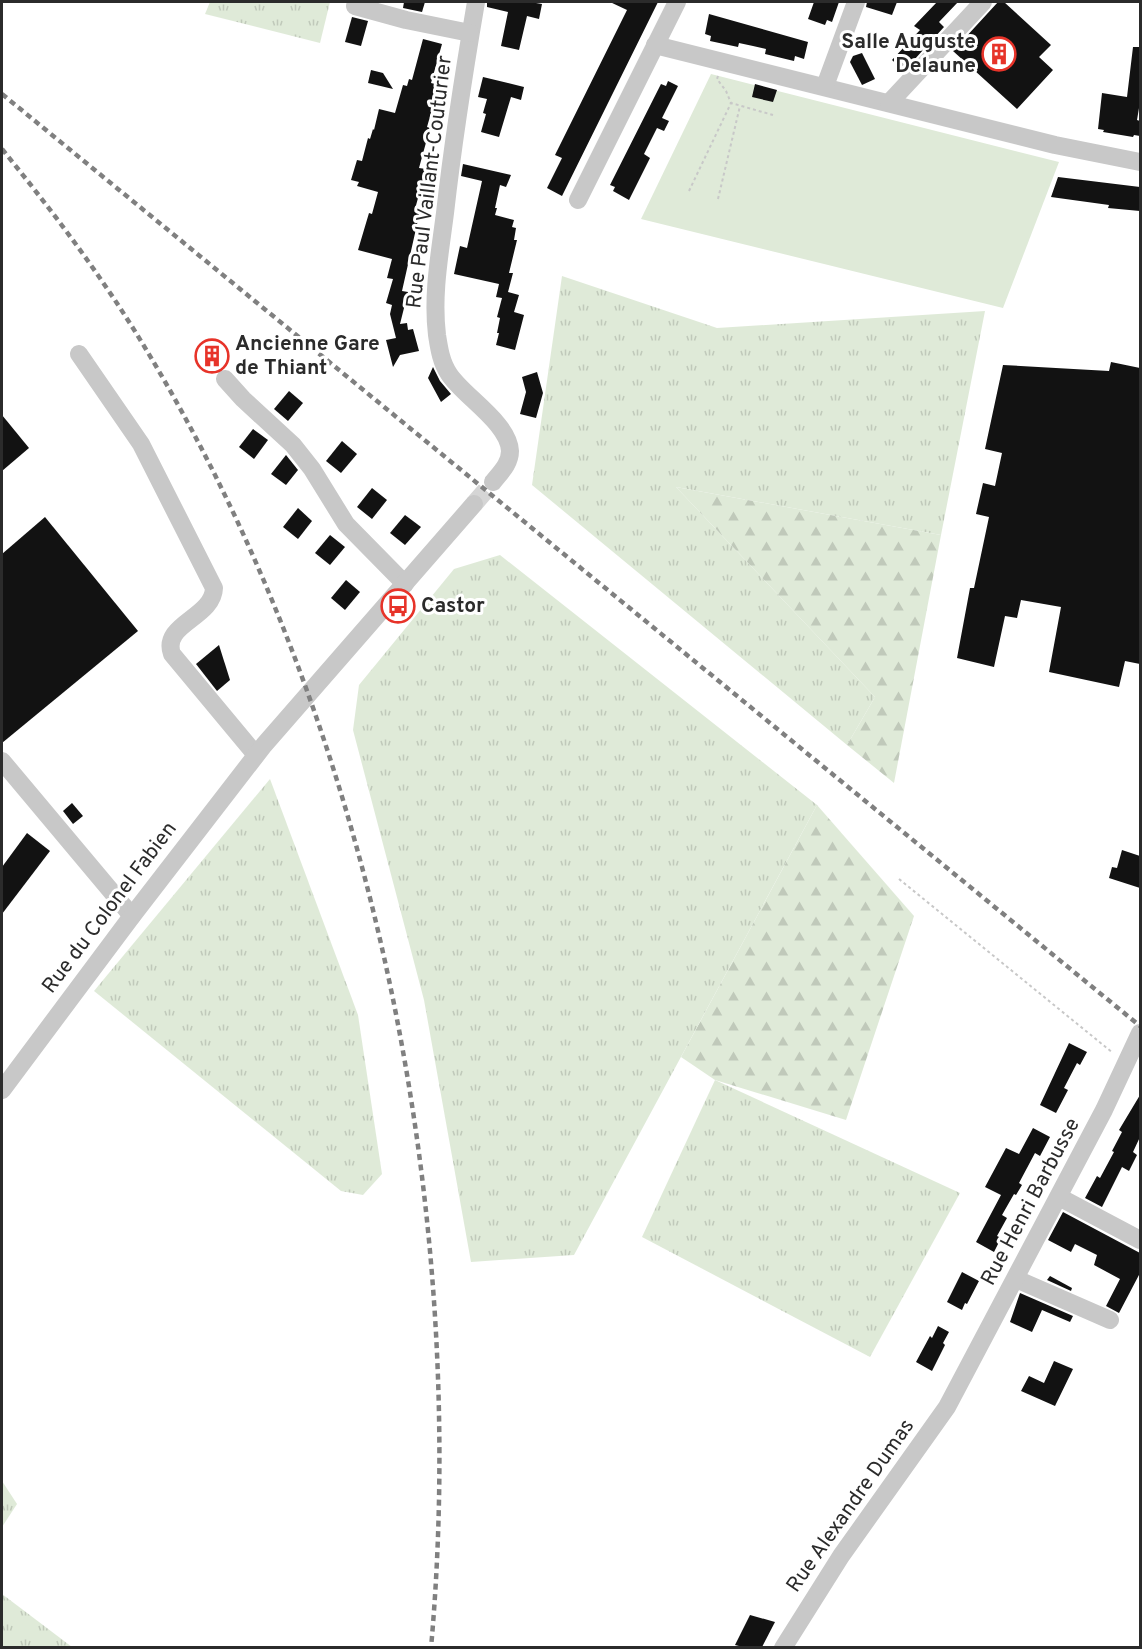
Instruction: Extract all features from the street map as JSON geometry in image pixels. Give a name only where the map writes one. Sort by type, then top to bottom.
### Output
[{"type":"street","name":"Rue Paul Vaillant-Couturier","points":[[476,2],[453,144],[437,274],[436,326],[440,352],[450,375],[497,425],[506,438],[510,451],[509,458],[493,482]]},
{"type":"street","points":[[578,200],[677,2]]},
{"type":"street","points":[[825,86],[856,2]]},
{"type":"street","points":[[889,103],[983,2]]},
{"type":"street","points":[[356,6],[406,20],[471,33]]},
{"type":"street","points":[[655,45],[825,86],[1055,146],[1140,162]]},
{"type":"street","points":[[79,354],[141,444],[214,588],[213,597],[208,605],[173,634],[170,646],[172,654],[256,755],[474,504]]},
{"type":"street","points":[[225,379],[243,399],[293,445],[312,469],[346,524],[405,584]]},
{"type":"street","name":"Rue du Colonel Fabien","points":[[2,1090],[256,755]]},
{"type":"street","points":[[2,761],[132,916]]},
{"type":"street","name":"Rue Henri Barbusse","points":[[956,1390],[1059,1197],[1127,1064],[1140,1033]]},
{"type":"street","points":[[1059,1197],[1140,1240]]},
{"type":"street","points":[[1016,1279],[1110,1320]]},
{"type":"street","name":"Rue Alexandre Dumas","points":[[783,1647],[834,1565],[927,1436],[956,1390]]},
{"type":"path","points":[[689,191],[731,103],[717,79],[720,61]]},
{"type":"path","points":[[731,103],[773,115]]},
{"type":"path","points":[[718,199],[740,106]]},
{"type":"path","points":[[899,879],[1127,1064]]},
{"type":"green space","points":[[210,2],[330,2],[320,43],[205,14]]},
{"type":"green space","points":[[711,74],[1059,162],[1003,308],[641,219]]},
{"type":"green space","points":[[562,276],[717,328],[985,311],[941,535],[676,487],[875,697],[847,745],[532,485]]},
{"type":"green space","points":[[676,487],[941,535],[894,783],[847,745],[875,697]]},
{"type":"green space","points":[[500,555],[817,805],[574,1255],[471,1262],[424,1000],[353,730],[359,685],[454,569]]},
{"type":"green space","points":[[270,779],[358,1015],[382,1174],[363,1195],[341,1191],[94,991]]},
{"type":"green space","points":[[817,805],[914,916],[846,1120],[715,1080],[681,1057]]},
{"type":"green space","points":[[715,1080],[960,1193],[870,1357],[642,1237]]},
{"type":"green space","points":[[2,1481],[17,1504],[2,1527]]},
{"type":"green space","points":[[2,1594],[72,1647],[2,1647]]},
{"type":"building","points":[[404,2],[425,2],[422,12],[403,8]]},
{"type":"building","points":[[487,2],[542,4],[539,19],[527,16],[519,50],[501,46],[508,12],[487,7]]},
{"type":"building","points":[[610,2],[658,2],[562,196],[547,188],[562,158],[555,155],[627,10]]},
{"type":"building","points":[[814,2],[839,2],[832,22],[827,20],[825,25],[808,19]]},
{"type":"building","points":[[867,2],[897,2],[892,15],[866,7]]},
{"type":"building","points":[[937,2],[958,2],[939,22],[944,27],[904,71],[892,60],[920,30],[914,26]]},
{"type":"building","name":"Salle Auguste Delaune","points":[[998,2],[1004,2],[1051,45],[1039,57],[1053,70],[1017,109],[953,51]]},
{"type":"building","points":[[709,14],[808,42],[804,59],[795,56],[794,61],[765,54],[766,49],[739,43],[738,47],[710,41],[711,36],[705,34]]},
{"type":"building","points":[[352,17],[368,21],[361,46],[345,42]]},
{"type":"building","points":[[423,39],[442,44],[431,83],[439,85],[427,127],[430,128],[419,168],[426,169],[415,209],[420,211],[402,291],[408,292],[400,324],[407,323],[408,330],[413,329],[419,351],[400,355],[393,367],[386,340],[396,338],[390,314],[392,305],[386,303],[393,279],[387,278],[392,259],[358,250],[378,192],[357,186],[359,182],[351,180],[357,160],[362,161],[379,109],[395,113],[403,85],[407,86],[409,79],[412,80]]},
{"type":"building","points":[[1133,47],[1140,47],[1140,102],[1137,120],[1140,121],[1140,136],[1103,132],[1104,130],[1098,129],[1102,93],[1127,97]]},
{"type":"building","points":[[862,53],[875,79],[862,85],[850,62],[853,56]]},
{"type":"building","points":[[371,70],[383,73],[393,89],[368,83]]},
{"type":"building","points":[[483,77],[524,87],[521,100],[511,97],[499,137],[481,132],[487,99],[478,97]]},
{"type":"building","points":[[668,81],[678,86],[662,118],[669,121],[664,131],[657,128],[644,154],[650,158],[629,200],[613,191],[615,187],[610,185],[661,84],[666,86]]},
{"type":"building","points":[[755,84],[777,90],[773,102],[752,97]]},
{"type":"building","points":[[463,164],[511,175],[506,187],[500,185],[495,215],[514,220],[512,227],[516,228],[514,240],[517,240],[509,273],[513,273],[508,292],[519,295],[514,312],[524,315],[515,350],[496,345],[500,318],[497,317],[502,298],[496,297],[499,284],[454,274],[460,246],[467,248],[482,181],[461,176]]},
{"type":"building","points":[[1058,177],[1140,187],[1140,211],[1108,208],[1109,205],[1051,197]]},
{"type":"building","name":"Ancienne Gare de Thiant","points":[[209,341],[228,357],[215,372],[196,356]]},
{"type":"building","points":[[1111,362],[1140,368],[1140,664],[1125,661],[1119,687],[1049,672],[1061,607],[1021,600],[1017,618],[1005,616],[994,667],[957,658],[970,588],[974,588],[989,517],[976,514],[983,483],[995,486],[1002,453],[985,449],[1003,365],[1109,371]]},
{"type":"building","points":[[433,367],[440,381],[451,394],[441,402],[428,378]]},
{"type":"building","points":[[537,372],[543,393],[536,418],[520,414],[526,392],[522,377]]},
{"type":"building","points":[[289,391],[303,403],[288,421],[274,409]]},
{"type":"building","points":[[2,415],[29,448],[2,471]]},
{"type":"building","points":[[253,429],[268,440],[254,459],[239,447]]},
{"type":"building","points":[[342,441],[357,454],[341,473],[326,461]]},
{"type":"building","points":[[286,455],[298,470],[286,485],[271,474]]},
{"type":"building","points":[[372,488],[387,500],[372,519],[357,507]]},
{"type":"building","points":[[298,508],[312,521],[298,539],[283,527]]},
{"type":"building","points":[[405,515],[421,527],[405,545],[390,533]]},
{"type":"building","points":[[45,517],[138,631],[2,743],[2,554]]},
{"type":"building","points":[[330,535],[345,547],[330,565],[315,553]]},
{"type":"building","points":[[346,580],[360,592],[345,610],[331,598]]},
{"type":"building","points":[[219,645],[230,680],[217,691],[196,664]]},
{"type":"building","points":[[72,803],[83,816],[73,824],[63,811]]},
{"type":"building","points":[[27,833],[50,851],[2,914],[2,867]]},
{"type":"building","points":[[1122,850],[1140,856],[1140,888],[1109,878],[1112,867],[1117,868]]},
{"type":"building","points":[[1069,1043],[1087,1052],[1080,1065],[1077,1063],[1064,1088],[1068,1090],[1056,1113],[1040,1105]]},
{"type":"building","points":[[1140,1095],[1140,1137],[1133,1152],[1137,1155],[1129,1171],[1122,1167],[1102,1207],[1085,1198],[1097,1176],[1100,1178],[1114,1152],[1112,1151],[1122,1132],[1119,1130]]},
{"type":"building","points":[[1033,1128],[1050,1137],[1040,1156],[1035,1153],[1019,1183],[1022,1185],[1002,1215],[1007,1218],[997,1236],[1001,1238],[994,1252],[976,1242],[1001,1195],[985,1187],[1006,1148],[1019,1154]]},
{"type":"building","points":[[1063,1212],[1140,1253],[1140,1273],[1119,1313],[1106,1306],[1120,1279],[1094,1265],[1097,1255],[1075,1244],[1071,1252],[1048,1240]]},
{"type":"building","points":[[962,1272],[979,1281],[962,1310],[947,1302]]},
{"type":"building","points":[[1050,1276],[1072,1288],[1071,1291],[1047,1280]]},
{"type":"building","points":[[1020,1293],[1073,1316],[1070,1322],[1042,1310],[1032,1332],[1010,1322]]},
{"type":"building","points":[[938,1326],[949,1332],[932,1371],[916,1362]]},
{"type":"building","points":[[1054,1361],[1073,1369],[1055,1406],[1021,1391],[1029,1376],[1044,1383]]},
{"type":"building","points":[[750,1615],[775,1622],[762,1647],[735,1645]]},
{"type":"tunnel","points":[[474,504],[493,482]]},
{"type":"railway","points":[[2,94],[1140,1026]]},
{"type":"railway","points":[[2,149],[78,247],[131,324],[226,497],[292,651],[346,812],[388,977],[418,1145],[435,1314],[439,1483],[431,1648]]},
{"type":"place","name":"Salle Auguste Delaune","points":[[999,54]]},
{"type":"place","name":"Ancienne Gare de Thiant","points":[[212,356]]},
{"type":"place","name":"Castor","points":[[398,606]]}]
